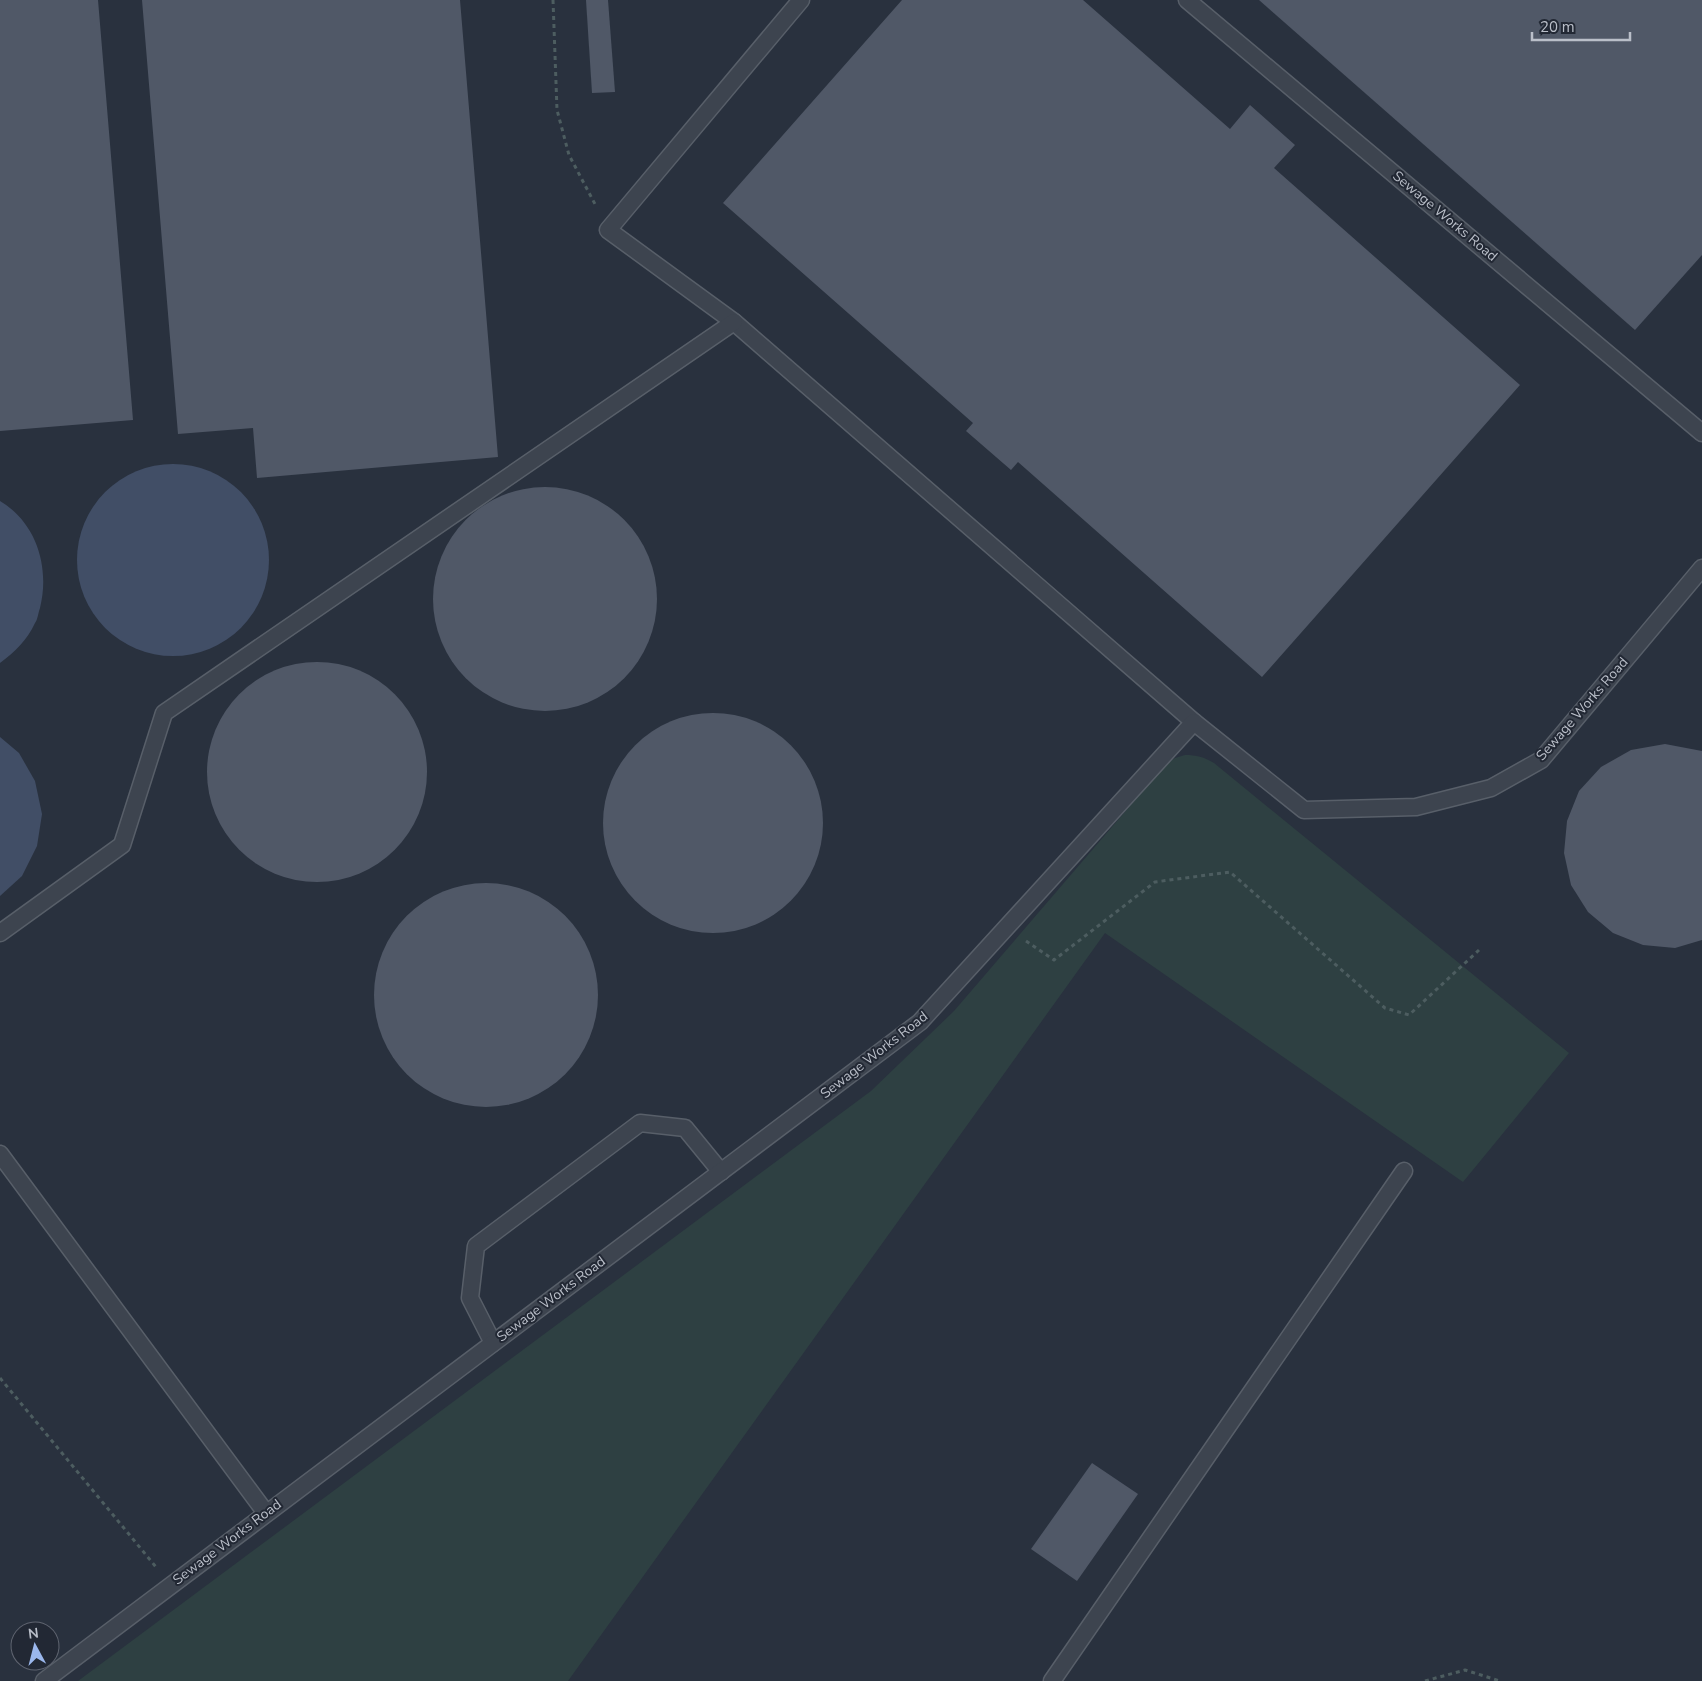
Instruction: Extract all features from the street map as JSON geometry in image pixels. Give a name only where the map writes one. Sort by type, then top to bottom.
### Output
[{"type":"lane","points":[[801,0],[608,230],[734,322],[1194,722]]},
{"type":"lane","name":"Sewage Works Road","points":[[1187,0],[1702,433]]},
{"type":"lane","points":[[0,933],[122,845],[164,713],[734,322]]},
{"type":"lane","name":"Sewage Works Road","points":[[44,1681],[920,1022],[1194,722],[1304,810],[1416,807],[1491,788],[1541,760],[1702,568]]},
{"type":"lane","points":[[493,1343],[470,1298],[476,1246],[640,1123],[685,1128],[721,1172]]},
{"type":"lane","points":[[0,1154],[266,1513]]},
{"type":"lane","points":[[1052,1681],[1404,1171]]},
{"type":"path","points":[[553,0],[557,110],[569,155],[608,230]]},
{"type":"path","points":[[1007,927],[1054,960],[1155,882],[1230,872],[1385,1008],[1409,1015],[1479,950]]},
{"type":"path","points":[[0,1378],[171,1585]]},
{"type":"path","points":[[1425,1681],[1465,1670],[1500,1681]]},
{"type":"shaded area","points":[[1193,755],[1214,763],[1569,1053],[1463,1182],[1105,933],[568,1681],[78,1681],[871,1091],[954,1011],[1166,764],[1175,758]]},
{"type":"water","points":[[164,464],[182,464],[210,471],[226,480],[241,492],[253,507],[262,523],[269,551],[269,569],[262,597],[253,613],[241,628],[226,640],[210,649],[182,656],[164,656],[145,652],[128,645],[112,634],[99,621],[88,605],[81,588],[77,569],[77,551],[81,532],[88,515],[99,499],[112,486],[128,475],[145,468]]},
{"type":"water","points":[[0,501],[13,510],[32,534],[41,562],[43,593],[36,621],[28,635],[0,663]]},
{"type":"water","points":[[0,737],[19,753],[35,781],[42,814],[37,846],[22,876],[0,896]]},
{"type":"building","points":[[0,0],[98,0],[133,420],[0,431]]},
{"type":"building","points":[[142,0],[460,0],[498,457],[257,478],[253,428],[178,434]]},
{"type":"building","points":[[586,0],[608,0],[615,92],[592,93]]},
{"type":"building","points":[[902,0],[1083,0],[1230,129],[1250,105],[1295,145],[1274,168],[1520,385],[1262,677],[1018,462],[1011,470],[966,431],[973,423],[723,203]]},
{"type":"building","points":[[1259,0],[1702,0],[1702,255],[1635,330]]},
{"type":"building","points":[[545,487],[567,489],[598,500],[624,520],[644,546],[655,577],[657,599],[655,621],[644,652],[624,678],[598,698],[567,709],[545,711],[523,709],[492,698],[466,678],[446,652],[435,621],[433,599],[435,577],[446,546],[466,520],[492,500],[523,489]]},
{"type":"building","points":[[317,662],[338,664],[359,670],[395,694],[419,730],[425,751],[427,772],[425,793],[419,814],[395,850],[359,874],[338,880],[317,882],[296,880],[275,874],[239,850],[215,814],[209,793],[207,772],[209,751],[215,730],[239,694],[275,670],[296,664]]},
{"type":"building","points":[[702,713],[724,713],[755,721],[774,731],[791,745],[805,762],[815,781],[821,801],[823,823],[821,845],[815,865],[805,884],[791,901],[774,915],[745,929],[724,933],[702,933],[681,929],[661,920],[643,908],[628,893],[616,875],[607,855],[603,834],[603,812],[607,791],[616,771],[628,753],[643,738],[661,726],[681,717]]},
{"type":"building","points":[[1665,744],[1702,751],[1702,940],[1675,948],[1643,945],[1613,933],[1588,912],[1571,885],[1564,853],[1567,821],[1579,791],[1601,767],[1631,750]]},
{"type":"building","points":[[486,883],[518,888],[529,892],[548,902],[565,916],[579,933],[589,952],[593,963],[598,995],[593,1027],[589,1038],[579,1057],[565,1074],[548,1088],[529,1098],[518,1102],[486,1107],[454,1102],[443,1098],[424,1088],[407,1074],[393,1057],[383,1038],[379,1027],[374,995],[379,963],[383,952],[393,933],[407,916],[424,902],[443,892],[454,888]]},
{"type":"building","points":[[1092,1463],[1138,1494],[1077,1581],[1031,1549]]}]
